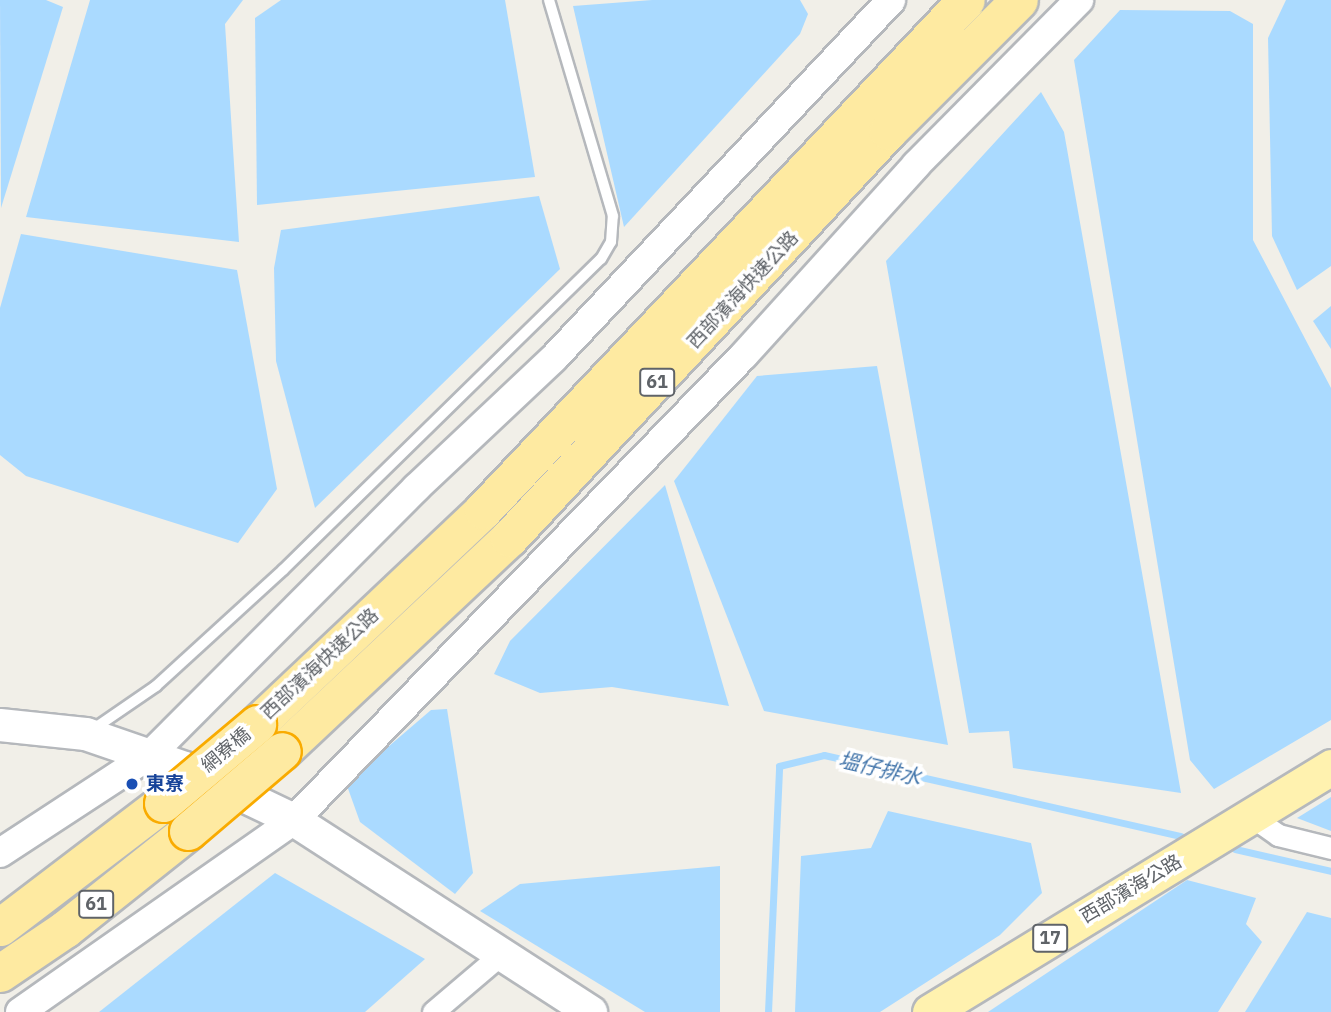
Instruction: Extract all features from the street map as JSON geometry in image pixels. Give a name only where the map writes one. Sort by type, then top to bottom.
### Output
[{"type":"highway","name":"西部濱海快速公路","points":[[257,724],[483,510],[967,0]]},
{"type":"highway","name":"西部濱海快速公路","points":[[282,751],[509,538],[888,131],[1018,0]]},
{"type":"highway","name":"網寮橋","points":[[0,927],[163,803],[257,724]]},
{"type":"highway","name":"網寮橋","points":[[0,972],[65,929],[188,831],[282,751]]},
{"type":"main road","points":[[0,725],[86,734],[150,755],[294,820],[591,1012]]},
{"type":"main road","name":"西部濱海公路","points":[[930,1012],[1331,767]]},
{"type":"street","points":[[0,853],[150,755],[416,488],[553,359],[891,0]]},
{"type":"street","points":[[20,1012],[294,820],[744,355],[916,165],[1079,0]]},
{"type":"street","points":[[1251,816],[1278,835],[1331,848]]},
{"type":"street","points":[[433,1012],[500,955]]},
{"type":"lane","points":[[86,734],[156,685],[283,570],[601,259],[611,242],[613,216],[549,0]]},
{"type":"water","points":[[0,0],[46,0],[63,7],[1,208]]},
{"type":"water","points":[[90,0],[243,0],[225,24],[239,242],[26,217]]},
{"type":"water","points":[[281,0],[505,0],[535,177],[257,205],[255,18]]},
{"type":"water","points":[[652,0],[800,0],[808,14],[800,34],[624,227],[573,6]]},
{"type":"water","points":[[1286,0],[1331,0],[1331,266],[1297,290],[1272,236],[1268,38]]},
{"type":"water","points":[[1120,10],[1230,11],[1253,24],[1253,240],[1331,388],[1331,720],[1214,789],[1190,760],[1074,60]]},
{"type":"water","points":[[1041,92],[1064,132],[1181,793],[1013,768],[1009,731],[969,733],[886,261]]},
{"type":"water","points":[[539,196],[560,269],[315,508],[276,361],[274,268],[281,230]]},
{"type":"water","points":[[21,234],[237,270],[277,489],[238,543],[26,476],[0,455],[0,308]]},
{"type":"water","points":[[1331,306],[1331,349],[1313,321]]},
{"type":"water","points":[[877,366],[948,745],[764,711],[674,481],[757,376]]},
{"type":"water","points":[[665,485],[729,706],[612,687],[540,693],[494,674],[510,641]]},
{"type":"water","points":[[447,709],[473,873],[455,894],[360,822],[346,783],[431,710]]},
{"type":"water","points":[[1331,797],[1331,831],[1297,818]]},
{"type":"water","points":[[888,811],[1031,843],[1042,893],[1000,935],[880,1012],[795,1012],[801,856],[871,848]]},
{"type":"water","points":[[720,866],[720,1012],[645,1012],[480,911],[520,884]]},
{"type":"water","points":[[275,873],[425,959],[365,1012],[99,1012]]},
{"type":"water","points":[[1187,880],[1256,898],[1246,924],[1262,942],[1218,1012],[988,1012]]},
{"type":"water","points":[[1307,912],[1331,918],[1331,1012],[1245,1012]]},
{"type":"waterway","name":"塭仔排水","points":[[768,1012],[779,766],[824,755],[1181,836]]},
{"type":"waterway","name":"塭仔排水","points":[[1235,849],[1331,871]]},
{"type":"place","name":"東寮","points":[[132,784]]}]
